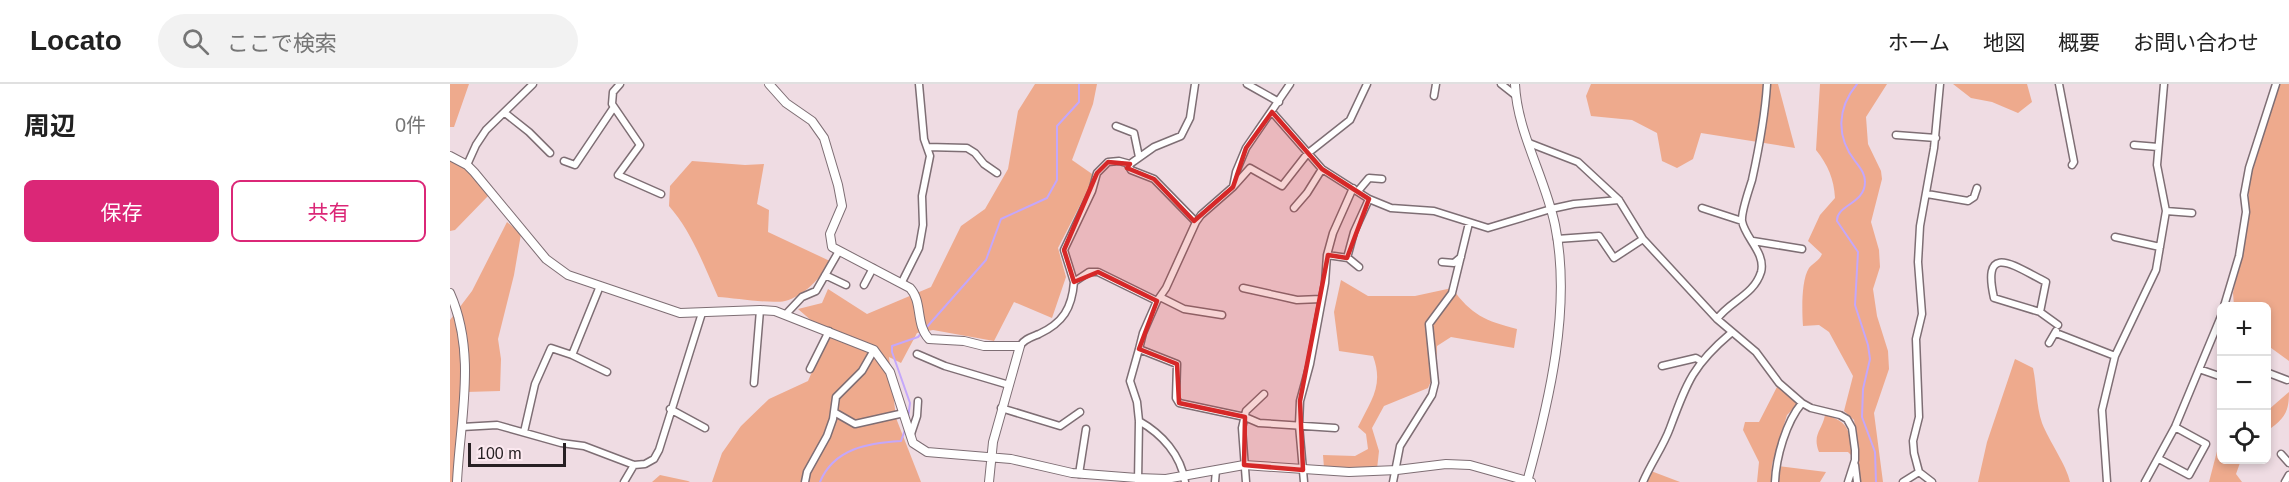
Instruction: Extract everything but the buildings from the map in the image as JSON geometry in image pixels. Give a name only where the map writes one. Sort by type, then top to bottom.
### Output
[{"type":"street","points":[[466,165],[486,130],[532,84]]},
{"type":"street","points":[[620,84],[613,92],[612,104],[640,145],[618,174],[661,194]]},
{"type":"street","points":[[769,84],[786,104],[812,121],[824,138],[842,206],[830,234],[832,247],[902,282],[914,292],[921,328],[928,338],[964,341],[984,346],[1020,346]]},
{"type":"street","points":[[902,282],[919,248],[922,196],[930,156],[924,139],[919,84]]},
{"type":"street","points":[[1130,164],[1154,147],[1181,136],[1190,118],[1195,84]]},
{"type":"street","points":[[1247,84],[1279,102]]},
{"type":"street","points":[[1233,187],[1236,172],[1246,148],[1290,84]]},
{"type":"street","points":[[1138,480],[1139,421],[1137,402],[1130,381],[1143,333],[1196,222],[1250,168],[1282,186],[1307,154],[1350,120],[1367,84]]},
{"type":"street","points":[[1434,96],[1436,84]]},
{"type":"street","points":[[1501,84],[1515,95]]},
{"type":"street","points":[[450,156],[466,165],[554,266],[568,275],[670,310],[702,313],[760,310],[786,314],[874,350],[890,372],[914,443],[927,452],[1011,459],[1099,479],[1185,479],[1244,465],[1349,472],[1458,464],[1485,468],[1529,482],[1558,347],[1560,283],[1557,239],[1551,209],[1515,95],[1515,84]]},
{"type":"street","points":[[1717,319],[1728,307],[1752,290],[1762,266],[1753,241],[1742,221],[1763,126],[1767,84]]},
{"type":"street","points":[[1932,482],[1919,472],[1913,441],[1919,417],[1916,339],[1922,314],[1918,262],[1920,226],[1936,138],[1940,84]]},
{"type":"street","points":[[2059,84],[2069,129],[2074,162],[2072,165]]},
{"type":"street","points":[[2107,482],[2102,410],[2115,356],[2152,282],[2166,211],[2157,165],[2164,84]]},
{"type":"street","points":[[2225,302],[2239,256],[2246,212],[2245,183],[2276,84]]},
{"type":"street","points":[[564,161],[574,167],[614,107]]},
{"type":"street","points":[[1272,112],[1322,169],[1369,199],[1391,208],[1434,211],[1469,224],[1488,228],[1551,209],[1575,204],[1619,200]]},
{"type":"street","points":[[505,113],[550,153]]},
{"type":"street","points":[[1116,126],[1134,133],[1139,157]]},
{"type":"street","points":[[1896,135],[1936,138]]},
{"type":"street","points":[[1529,143],[1578,162],[1619,200],[1643,239],[1717,319],[1756,352],[1779,383],[1811,408],[1840,415],[1846,419],[1852,428],[1855,442],[1857,482]]},
{"type":"street","points":[[2134,145],[2158,147]]},
{"type":"street","points":[[927,147],[967,148],[997,174]]},
{"type":"street","points":[[989,482],[990,458],[1001,408],[1020,346],[1023,341],[1054,327],[1066,311],[1074,282],[1064,250],[1092,191],[1097,173],[1108,162],[1119,160],[1130,164]]},
{"type":"street","points":[[1130,164],[1128,165],[1131,170],[1154,180],[1196,222]]},
{"type":"street","points":[[1294,208],[1322,169]]},
{"type":"street","points":[[1304,482],[1299,425],[1300,401],[1310,364],[1322,299],[1327,255],[1333,233],[1356,190],[1369,178],[1382,179]]},
{"type":"street","points":[[1927,194],[1968,201],[1974,197],[1977,188]]},
{"type":"street","points":[[1347,258],[1354,232],[1369,199]]},
{"type":"street","points":[[1702,208],[1742,221]]},
{"type":"street","points":[[2166,211],[2192,213]]},
{"type":"street","points":[[1393,482],[1400,446],[1432,395],[1435,383],[1429,324],[1452,293],[1469,224]]},
{"type":"street","points":[[1557,239],[1599,236],[1614,258],[1643,239]]},
{"type":"street","points":[[2115,237],[2160,247]]},
{"type":"street","points":[[1753,241],[1802,249]]},
{"type":"street","points":[[786,314],[802,297],[816,291],[839,251]]},
{"type":"street","points":[[1327,255],[1347,258],[1359,267]]},
{"type":"street","points":[[1442,262],[1454,263],[1462,257]]},
{"type":"street","points":[[2040,312],[2046,282],[2005,262],[1997,262],[1992,267],[1989,278],[1994,298],[2040,312],[2059,323],[2049,343]]},
{"type":"street","points":[[864,285],[873,268]]},
{"type":"street","points":[[1074,282],[1089,273],[1098,272],[1184,309],[1222,315]]},
{"type":"street","points":[[825,275],[846,285]]},
{"type":"street","points":[[572,354],[600,286]]},
{"type":"street","points":[[1243,288],[1297,300],[1322,299]]},
{"type":"street","points":[[450,293],[455,304],[464,350],[466,392],[457,482]]},
{"type":"street","points":[[754,383],[760,310]]},
{"type":"street","points":[[462,427],[497,425],[561,443],[584,446],[634,465],[645,464],[654,459],[702,313]]},
{"type":"street","points":[[2145,482],[2175,427],[2217,326]]},
{"type":"street","points":[[810,369],[829,331]]},
{"type":"street","points":[[1643,482],[1669,430],[1687,385],[1701,360],[1731,333]]},
{"type":"street","points":[[2056,333],[2115,356]]},
{"type":"street","points":[[524,432],[536,384],[551,348],[572,354],[607,372]]},
{"type":"street","points":[[1139,349],[1177,364],[1176,398],[1179,403],[1245,417],[1259,423],[1335,428]]},
{"type":"street","points":[[805,482],[807,472],[827,436],[836,397],[862,370],[874,350]]},
{"type":"street","points":[[917,354],[945,366],[1009,385]]},
{"type":"street","points":[[1662,366],[1696,358],[1701,360]]},
{"type":"street","points":[[2199,369],[2217,375]]},
{"type":"street","points":[[2271,374],[2286,380]]},
{"type":"street","points":[[1246,482],[1242,428],[1246,411],[1264,394]]},
{"type":"street","points":[[910,430],[917,416],[918,401]]},
{"type":"street","points":[[1775,482],[1775,467],[1790,418],[1802,403]]},
{"type":"street","points":[[1001,408],[1060,426],[1080,412]]},
{"type":"street","points":[[670,409],[705,428]]},
{"type":"street","points":[[834,412],[855,424],[905,415]]},
{"type":"street","points":[[1139,421],[1165,440],[1179,463],[1185,479]]},
{"type":"street","points":[[2159,459],[2189,475],[2206,444],[2175,427]]},
{"type":"street","points":[[1079,474],[1086,429]]},
{"type":"street","points":[[2281,454],[2289,463]]},
{"type":"street","points":[[1848,482],[1855,460]]},
{"type":"street","points":[[624,482],[634,465]]},
{"type":"street","points":[[1215,482],[1216,470]]},
{"type":"street","points":[[1903,482],[1919,472]]},
{"type":"street","points":[[2285,482],[2289,475]]},
{"type":"highlighted area","points":[[1272,112],[1322,169],[1369,199],[1347,258],[1328,255],[1300,401],[1303,470],[1244,465],[1245,417],[1179,403],[1177,364],[1139,349],[1157,301],[1098,272],[1074,282],[1064,250],[1097,173],[1108,162],[1130,164],[1127,168],[1154,179],[1194,221],[1233,187],[1246,148]]},
{"type":"shaded area","points":[[450,84],[469,84],[454,127],[450,127]]},
{"type":"shaded area","points":[[1035,84],[1097,84],[1093,104],[1072,160],[1095,176],[1058,248],[1066,277],[1052,318],[1014,302],[994,341],[933,330],[917,333],[901,363],[889,357],[896,418],[921,482],[712,482],[722,453],[741,426],[769,399],[808,381],[828,335],[798,309],[822,303],[828,289],[867,314],[931,287],[961,226],[985,209],[1008,169],[1018,111]]},
{"type":"shaded area","points":[[1591,84],[1778,84],[1795,148],[1701,133],[1693,159],[1677,168],[1662,161],[1657,133],[1632,120],[1591,116],[1586,96]]},
{"type":"shaded area","points":[[1820,84],[1887,84],[1866,117],[1868,144],[1881,171],[1882,179],[1871,222],[1879,250],[1880,267],[1873,289],[1877,316],[1888,351],[1889,369],[1874,413],[1883,482],[1853,482],[1859,458],[1854,420],[1844,411],[1853,376],[1829,332],[1819,325],[1803,326],[1806,273],[1822,254],[1808,241],[1820,215],[1835,198],[1830,172],[1816,150]]},
{"type":"shaded area","points":[[1953,84],[2027,84],[2032,102],[2018,113],[1992,102],[1971,98]]},
{"type":"shaded area","points":[[2280,84],[2289,84],[2289,361],[2271,348],[2271,302],[2234,302],[2233,293],[2246,232],[2250,178]]},
{"type":"shaded area","points":[[450,160],[467,168],[488,196],[455,230],[450,231]]},
{"type":"shaded area","points":[[692,161],[764,164],[757,204],[769,210],[768,232],[832,262],[817,280],[792,299],[779,302],[718,297],[691,238],[669,206],[670,186]]},
{"type":"shaded area","points":[[507,222],[521,234],[514,275],[498,339],[501,359],[500,391],[466,392],[458,482],[450,482],[450,320],[472,291]]},
{"type":"shaded area","points":[[1341,280],[1368,296],[1415,296],[1452,288],[1466,305],[1480,316],[1517,329],[1514,348],[1451,337],[1437,346],[1436,370],[1428,388],[1384,406],[1372,428],[1379,451],[1377,469],[1324,468],[1323,455],[1355,456],[1368,449],[1366,434],[1358,427],[1377,385],[1373,356],[1339,351],[1334,312]]},
{"type":"shaded area","points":[[2015,359],[2033,368],[2042,423],[2070,482],[1978,482],[1987,442]]},
{"type":"shaded area","points":[[1778,385],[1798,404],[1787,415],[1772,464],[1771,482],[1757,482],[1759,462],[1743,430],[1745,422],[1759,422]]},
{"type":"shaded area","points":[[2289,392],[2287,410],[2278,423],[2271,428],[2271,408]]},
{"type":"shaded area","points":[[1825,415],[1840,421],[1847,429],[1852,456],[1848,452],[1819,452],[1817,437]]},
{"type":"shaded area","points":[[2217,451],[2217,464],[2240,464],[2236,474],[2242,482],[2209,482]]},
{"type":"shaded area","points":[[1778,466],[1826,472],[1820,482],[1778,482]]},
{"type":"shaded area","points":[[1651,471],[1680,482],[1646,482]]},
{"type":"shaded area","points":[[660,475],[688,481],[690,482],[652,482]]},
{"type":"waterway","points":[[908,418],[910,403],[892,352],[892,346],[918,337],[986,260],[1001,219],[1047,198],[1057,180],[1057,126],[1079,102],[1079,84]]},
{"type":"waterway","points":[[1857,84],[1850,93],[1841,122],[1844,142],[1863,173],[1864,189],[1856,200],[1841,211],[1837,221],[1858,252],[1855,305],[1868,345],[1870,359],[1863,389],[1862,417],[1875,452],[1876,482]]},
{"type":"waterway","points":[[820,482],[826,471],[843,455],[877,443],[901,441],[906,427]]}]
